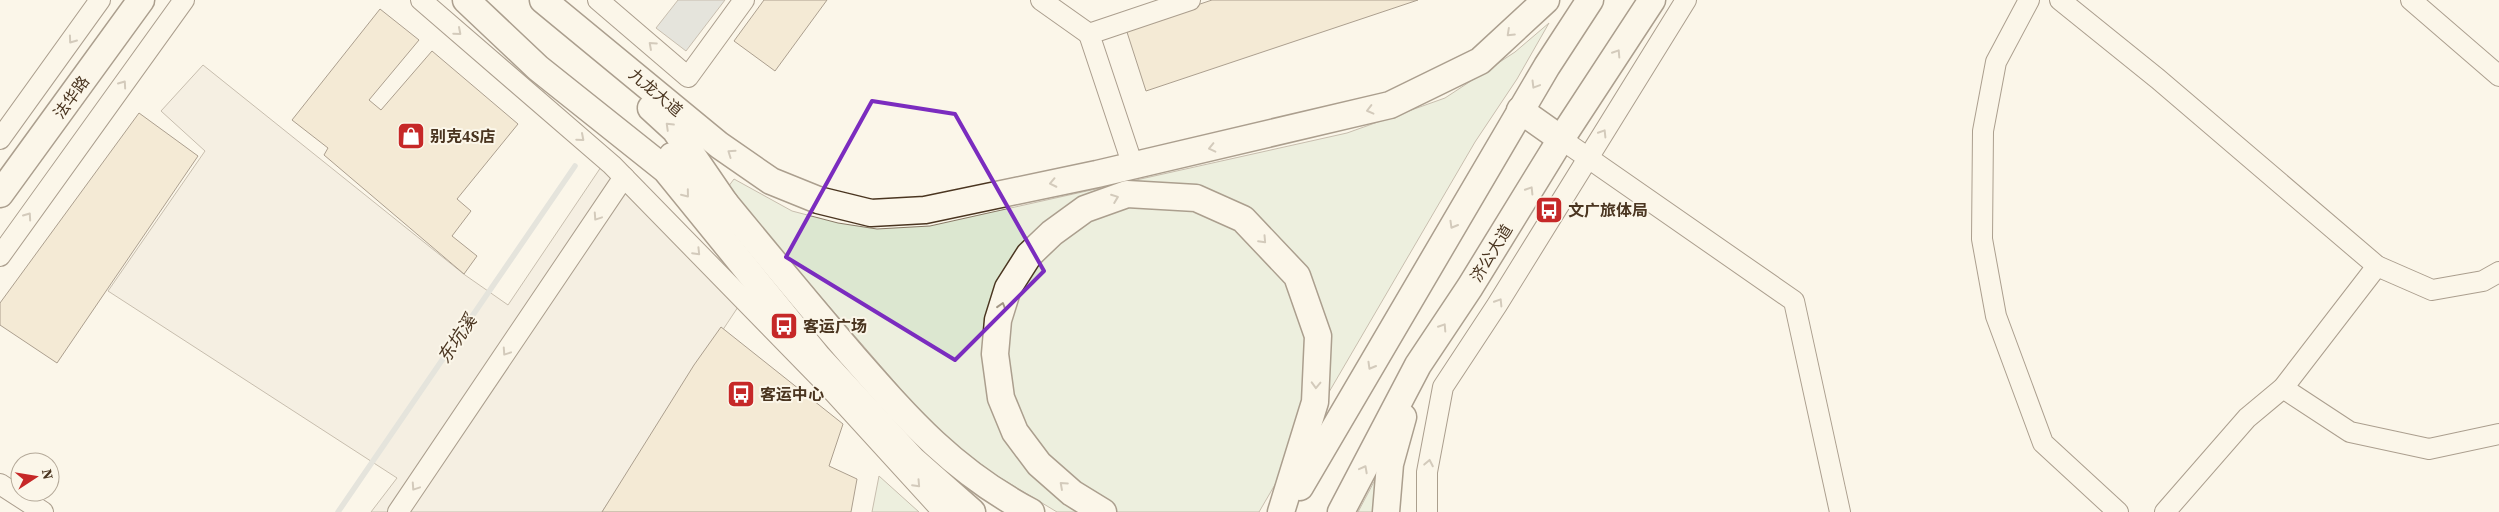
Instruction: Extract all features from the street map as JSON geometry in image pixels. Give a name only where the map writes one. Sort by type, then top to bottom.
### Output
[{"type":"main road","name":"法华路","points":[[0,194],[141,0]]},
{"type":"main road","points":[[466,0],[538,68],[666,170],[817,356],[913,460],[972,512]]},
{"type":"main road","points":[[476,0],[640,129],[725,203]]},
{"type":"main road","points":[[535,0],[675,130],[725,203],[810,306],[916,428],[963,470],[1008,500],[1031,512]]},
{"type":"main road","name":"九龙大道","points":[[542,0],[720,145],[771,181],[818,200],[871,214],[925,210],[1133,166],[1390,105],[1480,61],[1546,0]]},
{"type":"main road","points":[[1285,512],[1520,110],[1590,0]]},
{"type":"main road","name":"济公大道","points":[[1341,512],[1418,365],[1470,287],[1561,139],[1652,0]]},
{"type":"main road","points":[[1520,110],[1561,139]]},
{"type":"main road","points":[[1103,512],[1072,493],[1039,464],[1015,432],[1001,398],[995,354],[998,320],[1008,288],[1029,255],[1052,233],[1085,209],[1127,194],[1196,198],[1243,219],[1297,276],[1318,336],[1315,402],[1281,512]]},
{"type":"main road","points":[[1386,512],[1390,464],[1418,365]]},
{"type":"street","points":[[0,139],[100,0]]},
{"type":"street","points":[[0,256],[184,0]]},
{"type":"street","points":[[421,0],[624,177],[828,386],[943,512]]},
{"type":"street","points":[[598,0],[688,77],[744,0]]},
{"type":"street","points":[[1041,0],[1089,34],[1133,166]]},
{"type":"street","points":[[1089,34],[1190,0]]},
{"type":"street","points":[[1427,512],[1427,472],[1443,387],[1497,305],[1686,0]]},
{"type":"street","points":[[2029,0],[1996,62],[1982,131],[1982,239],[1996,316],[2043,444],[2118,512]]},
{"type":"street","points":[[2060,0],[2158,79],[2377,266],[2432,290],[2483,281],[2499,272]]},
{"type":"street","points":[[2411,0],[2499,76]]},
{"type":"street","points":[[1561,139],[1794,301],[1840,512]]},
{"type":"street","points":[[398,512],[624,177]]},
{"type":"street","points":[[2165,512],[2247,418],[2283,388],[2377,266]]},
{"type":"street","points":[[2283,388],[2350,432],[2429,449],[2499,434]]},
{"type":"street","points":[[1,486],[44,512]]},
{"type":"highlighted area","points":[[872,101],[955,114],[1044,271],[955,360],[786,257]]},
{"type":"green space","points":[[1549,23],[1517,79],[1475,142],[1259,512],[1057,512],[994,474],[938,432],[737,200],[728,187],[734,179],[792,211],[838,223],[877,229],[930,226],[1347,133],[1445,98],[1515,52]]},
{"type":"green space","points":[[879,476],[919,512],[872,512]]},
{"type":"green space","points":[[1376,478],[1377,512],[1358,512]]},
{"type":"shaded area","points":[[678,0],[725,0],[686,51],[656,28]]},
{"type":"shaded area","points":[[203,65],[465,275],[508,305],[601,167],[738,307],[602,512],[371,512],[397,478],[108,291],[205,151],[161,111]]},
{"type":"building","points":[[764,0],[827,0],[775,71],[734,41]]},
{"type":"building","points":[[1212,0],[1418,0],[1146,91],[1126,29]]},
{"type":"building","name":"别克4S店","points":[[380,9],[419,40],[369,100],[381,110],[432,51],[518,124],[457,199],[471,211],[452,236],[477,256],[464,274],[324,155],[328,148],[292,120]]},
{"type":"building","points":[[139,113],[198,156],[57,363],[0,325],[0,303]]},
{"type":"building","name":"客运中心","points":[[721,327],[843,424],[829,466],[857,479],[851,512],[602,512],[694,365]]},
{"type":"waterway","name":"东坑溪","points":[[338,512],[575,166]]},
{"type":"place","name":"别克4S店","points":[[411,136]]},
{"type":"place","name":"文广旅体局","points":[[1549,210]]},
{"type":"place","name":"客运广场","points":[[784,326]]},
{"type":"place","name":"客运中心","points":[[741,394]]}]
